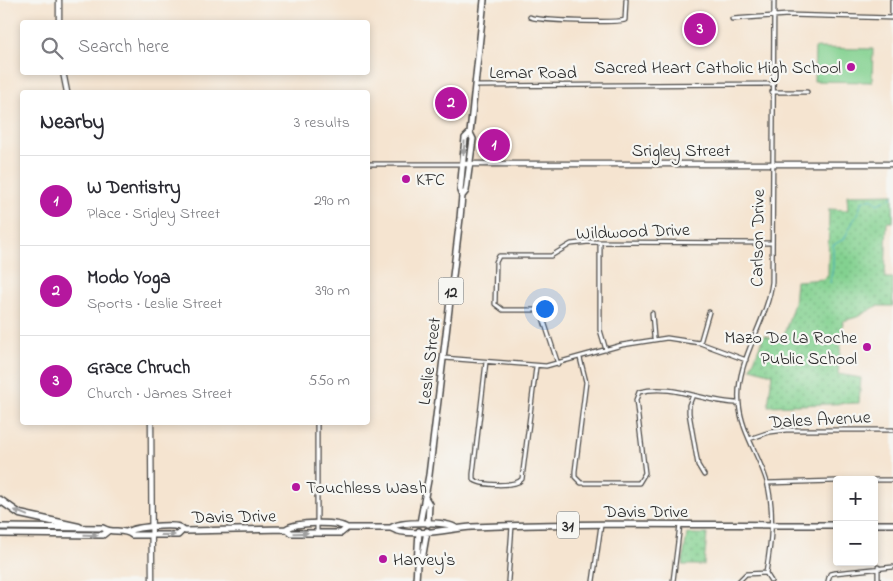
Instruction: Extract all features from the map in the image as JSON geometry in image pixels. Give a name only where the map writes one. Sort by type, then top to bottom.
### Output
[{"type":"highway","points":[[0,500],[20,514],[79,528]]},
{"type":"main road","name":"Leslie Street","points":[[420,524],[422,503],[426,499],[462,196],[460,191],[466,164],[465,138],[470,133],[484,0]]},
{"type":"main road","name":"Leslie Street","points":[[426,499],[429,504],[428,524]]},
{"type":"main road","name":"Davis Drive","points":[[0,528],[104,528],[108,531],[127,532],[132,535],[178,535],[182,531],[286,529],[292,525],[317,524],[341,524],[347,528],[391,528],[396,531],[452,531],[456,528],[512,526],[833,525]]},
{"type":"main road","name":"Davis Drive","points":[[391,528],[395,524],[451,524],[456,528]]},
{"type":"main road","points":[[878,524],[893,524]]},
{"type":"main road","name":"Davis Drive","points":[[127,532],[132,528],[152,527],[179,527],[182,531]]},
{"type":"main road","name":"Davis Drive","points":[[286,529],[291,533],[341,533],[347,528]]},
{"type":"main road","name":"Davis Drive","points":[[0,534],[103,535],[108,531]]},
{"type":"main road","name":"Leslie Street","points":[[416,581],[419,558],[416,552],[419,531]]},
{"type":"main road","name":"Leslie Street","points":[[419,558],[423,554],[427,531]]},
{"type":"street","points":[[59,0],[59,20]]},
{"type":"street","points":[[530,17],[542,20],[590,19],[617,22],[625,20],[626,0]]},
{"type":"street","name":"Carlson Drive","points":[[766,573],[772,525],[767,482],[749,439],[739,404],[741,377],[770,296],[774,0]]},
{"type":"street","points":[[732,18],[774,16],[893,18],[892,0]]},
{"type":"street","points":[[64,75],[67,90]]},
{"type":"street","name":"Lemar Road","points":[[474,86],[772,84]]},
{"type":"street","points":[[772,92],[807,92]]},
{"type":"street","points":[[370,164],[466,164]]},
{"type":"street","name":"Srigley Street","points":[[466,164],[893,164]]},
{"type":"street","name":"Wildwood Drive","points":[[558,364],[541,312],[537,310],[503,310],[496,306],[494,300],[497,258],[499,256],[551,256],[571,244],[772,243]]},
{"type":"street","points":[[600,244],[600,330],[606,350]]},
{"type":"street","points":[[700,343],[709,312]]},
{"type":"street","points":[[652,313],[654,338]]},
{"type":"street","points":[[443,358],[536,367],[558,364],[654,338],[682,339],[700,343],[746,360]]},
{"type":"street","points":[[580,358],[586,382],[575,477],[581,483],[639,483],[642,481],[645,473],[637,395],[643,391],[663,388],[714,401],[739,404]]},
{"type":"street","points":[[486,362],[473,474],[473,479],[479,484],[513,485],[519,483],[522,479],[536,367]]},
{"type":"street","points":[[693,395],[689,405],[689,413],[698,465],[704,475]]},
{"type":"street","points":[[151,425],[152,581]]},
{"type":"street","points":[[317,425],[317,533]]},
{"type":"street","name":"Dales Avenue","points":[[749,439],[770,432],[786,430],[893,430]]},
{"type":"street","points":[[878,480],[893,480]]},
{"type":"street","points":[[767,482],[833,481]]},
{"type":"street","name":"Leslie Street","points":[[419,531],[420,524]]},
{"type":"street","name":"Leslie Street","points":[[427,531],[428,524]]},
{"type":"street","points":[[593,581],[601,525]]},
{"type":"street","points":[[673,581],[680,525]]},
{"type":"street","points":[[508,581],[512,526]]},
{"type":"street","points":[[878,567],[878,581]]},
{"type":"street","points":[[828,581],[830,574],[878,567],[893,567]]},
{"type":"street","points":[[739,581],[746,574],[766,573],[771,581]]},
{"type":"green space","points":[[815,48],[873,49],[872,82],[814,81]]},
{"type":"green space","points":[[893,194],[893,222],[887,222],[885,278],[893,278],[893,306],[877,306],[857,317],[843,321],[838,374],[861,378],[859,403],[768,406],[772,374],[751,368],[764,335],[782,341],[794,303],[796,281],[824,279],[828,274],[829,209],[848,210],[847,195]]},
{"type":"green space","points":[[687,534],[707,534],[704,565],[682,565]]},
{"type":"waterway","points":[[830,283],[833,267],[833,245],[844,239],[860,208],[861,202],[872,198],[877,204],[893,197]]},
{"type":"place","name":"Grace Chruch","points":[[700,29]]},
{"type":"place","name":"Sacred Heart Catholic High School","points":[[851,67]]},
{"type":"place","name":"Modo Yoga","points":[[451,103]]},
{"type":"place","name":"W Dentistry","points":[[494,145]]},
{"type":"place","name":"KFC","points":[[406,179]]},
{"type":"place","name":"Mazo De La Roche Public School","points":[[867,347]]},
{"type":"place","name":"Touchless Wash","points":[[296,487]]},
{"type":"place","name":"Harvey's","points":[[383,559]]}]
